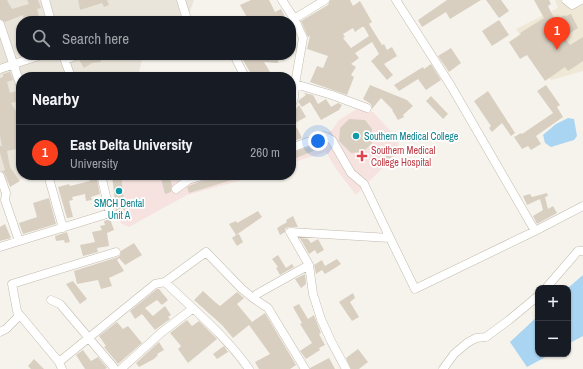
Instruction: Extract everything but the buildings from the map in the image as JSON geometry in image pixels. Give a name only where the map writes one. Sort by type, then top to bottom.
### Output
[{"type":"street","points":[[44,0],[49,16]]},
{"type":"street","points":[[181,0],[186,16]]},
{"type":"street","points":[[282,0],[292,16]]},
{"type":"street","points":[[296,18],[326,0]]},
{"type":"street","points":[[396,0],[451,86],[535,231]]},
{"type":"street","points":[[566,0],[572,5],[581,0]]},
{"type":"street","points":[[296,23],[304,38],[296,79]]},
{"type":"street","points":[[0,24],[16,72]]},
{"type":"street","points":[[0,69],[28,60]]},
{"type":"street","points":[[65,60],[69,72]]},
{"type":"street","points":[[236,60],[242,72]]},
{"type":"street","points":[[296,84],[332,95],[367,108]]},
{"type":"street","points":[[296,146],[324,136],[332,140],[351,173],[364,184],[415,289],[582,208]]},
{"type":"street","points":[[0,176],[6,193],[3,201],[19,241]]},
{"type":"street","points":[[49,180],[63,228]]},
{"type":"street","points":[[0,247],[110,213],[101,180]]},
{"type":"street","points":[[176,189],[188,180]]},
{"type":"street","points":[[346,369],[331,341],[317,307],[313,294],[309,265],[290,232],[390,238]]},
{"type":"street","points":[[549,285],[578,251],[583,251]]},
{"type":"street","points":[[18,316],[12,284],[116,252]]},
{"type":"street","points":[[18,316],[20,315],[61,366],[88,338],[155,284],[165,282],[206,252],[253,298],[268,308],[305,369]]},
{"type":"street","points":[[253,298],[257,294],[309,265]]},
{"type":"street","points":[[165,282],[192,309],[210,323],[249,369]]},
{"type":"street","points":[[443,369],[454,354],[466,343],[476,338],[486,337],[535,298]]},
{"type":"street","points":[[51,300],[60,304],[115,369]]},
{"type":"street","points":[[121,369],[162,332],[192,309]]},
{"type":"street","points":[[0,332],[6,329],[18,316]]},
{"type":"shaded area","points":[[0,0],[194,0],[188,16],[16,16],[16,60],[142,60],[139,72],[16,72],[16,180],[18,180],[0,185]]},
{"type":"shaded area","points":[[555,0],[583,0],[583,71],[551,80],[516,29],[558,8]]},
{"type":"shaded area","name":"Southern Medical College Hospital","points":[[357,109],[373,112],[398,139],[399,151],[356,195],[336,169],[326,152],[296,161],[296,143],[331,131],[339,120]]},
{"type":"shaded area","points":[[114,180],[242,180],[187,195],[129,227],[122,224],[115,214]]},
{"type":"water","points":[[568,118],[574,119],[577,136],[574,140],[551,147],[545,143],[543,135],[556,124]]},
{"type":"water","points":[[583,275],[583,336],[571,342],[571,321],[571,285]]},
{"type":"water","points":[[535,319],[535,357],[545,357],[527,367],[510,342]]},
{"type":"place","name":"East Delta University","points":[[557,50]]},
{"type":"place","name":"Southern Medical College","points":[[356,136]]},
{"type":"place","name":"Southern Medical College Hospital","points":[[362,156]]},
{"type":"place","name":"SMCH Dental Unit A","points":[[119,191]]}]
